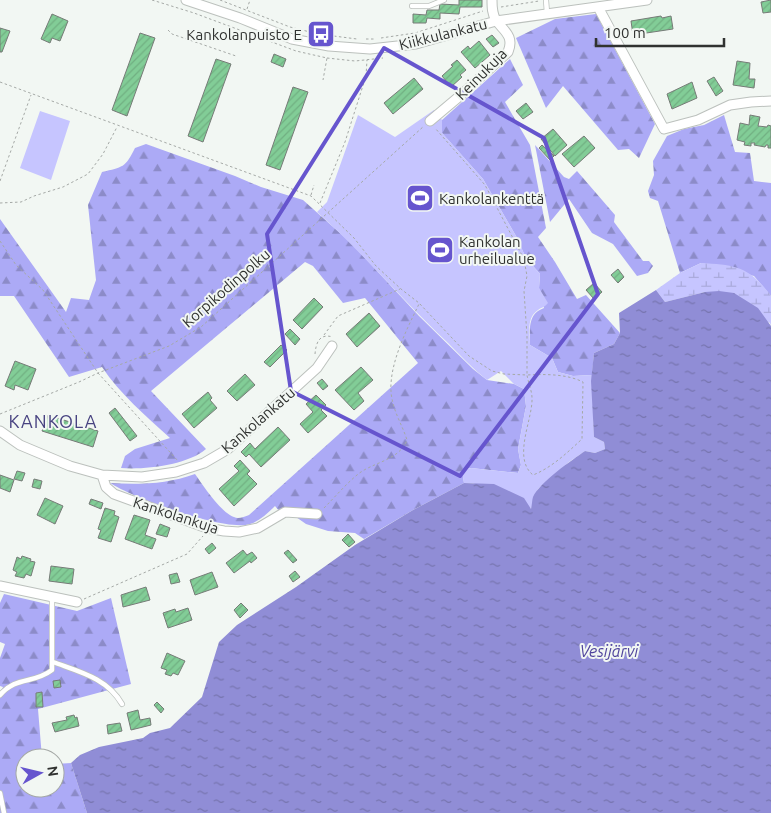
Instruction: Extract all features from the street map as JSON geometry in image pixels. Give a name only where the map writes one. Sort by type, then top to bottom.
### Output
[{"type":"street","name":"Kiikkulankatu","points":[[186,0],[240,18],[292,39],[355,49],[416,44],[496,20],[647,0]]},
{"type":"street","name":"Keinukuja","points":[[430,121],[461,96],[508,52],[510,48],[508,37],[505,29],[496,20],[492,4]]},
{"type":"street","points":[[598,7],[664,129],[698,120],[730,105],[771,101]]},
{"type":"street","name":"Kankolankatu","points":[[0,432],[20,445],[62,463],[102,475],[142,477],[185,469],[204,463],[228,449],[317,368],[334,343]]},
{"type":"street","name":"Kankolankuja","points":[[102,475],[106,487],[114,494],[207,528],[239,532],[258,528],[285,512],[317,514]]},
{"type":"street","points":[[0,586],[77,602]]},
{"type":"lane","points":[[412,6],[429,6],[444,0]]},
{"type":"lane","points":[[546,0],[547,13]]},
{"type":"lane","points":[[0,694],[6,687],[16,682],[46,675],[52,670],[52,597]]},
{"type":"lane","points":[[53,662],[100,680],[116,694],[122,704]]},
{"type":"lane","points":[[0,793],[4,813]]},
{"type":"path","points":[[152,0],[194,13],[296,51],[327,58],[355,60],[383,58]]},
{"type":"path","points":[[220,0],[290,27],[318,34],[362,39],[376,39],[415,33],[492,4],[546,0]]},
{"type":"path","points":[[247,10],[250,0]]},
{"type":"path","points":[[168,30],[172,34],[236,56]]},
{"type":"path","points":[[323,80],[327,58]]},
{"type":"path","points":[[320,204],[346,142],[366,76],[367,60]]},
{"type":"path","points":[[0,82],[311,196],[329,211],[376,266],[419,303],[469,356],[492,370],[504,374],[527,375],[556,376],[576,378],[584,382],[582,439],[564,456],[533,475],[528,472],[524,458],[532,397],[527,375],[524,291],[527,276],[524,259],[485,185],[439,135],[430,121]]},
{"type":"path","points":[[0,181],[31,94]]},
{"type":"path","name":"Korpikodinpolku","points":[[0,414],[79,382],[98,372],[169,346],[201,326],[430,121]]},
{"type":"path","points":[[0,203],[21,202],[63,187],[88,174],[103,154],[117,126]]},
{"type":"path","points":[[311,196],[314,185]]},
{"type":"path","points":[[0,241],[16,265],[43,290],[98,372],[185,469]]},
{"type":"path","points":[[314,358],[318,341],[338,316],[401,289]]},
{"type":"path","points":[[317,514],[357,475],[368,467],[396,454],[407,440],[392,402],[390,382],[404,335],[419,303]]},
{"type":"path","points":[[323,336],[330,336],[334,343]]},
{"type":"path","points":[[77,602],[187,554],[203,536],[207,528]]},
{"type":"highlighted area","points":[[384,48],[544,138],[598,294],[460,476],[291,391],[267,234]]},
{"type":"green space","points":[[596,14],[655,124],[639,158],[629,149],[618,150],[563,86],[546,108],[516,38],[555,19]]},
{"type":"green space","points":[[510,59],[523,85],[505,102],[530,145],[546,228],[538,237],[577,299],[586,295],[620,333],[614,344],[594,353],[592,375],[573,376],[558,372],[552,358],[530,345],[532,318],[544,308],[539,288],[540,274],[526,258],[516,236],[483,179],[442,133],[442,120]]},
{"type":"green space","name":"Kankolan urheilualue","points":[[434,110],[442,120],[442,133],[483,179],[516,236],[526,258],[540,274],[539,288],[548,303],[534,313],[530,321],[530,345],[552,358],[558,372],[573,376],[592,375],[594,437],[604,442],[605,449],[595,453],[585,451],[569,462],[538,489],[531,509],[473,483],[464,483],[462,471],[471,468],[518,473],[521,465],[518,449],[526,406],[524,389],[514,384],[501,371],[487,380],[482,376],[317,212],[327,202],[358,115],[395,137]]},
{"type":"green space","points":[[40,111],[70,121],[51,180],[20,168]]},
{"type":"green space","points":[[724,115],[735,152],[750,153],[754,181],[771,183],[771,296],[754,276],[701,263],[680,273],[658,201],[650,198],[648,191],[654,175],[653,161],[667,136],[684,129],[704,125]]},
{"type":"green space","points":[[146,144],[261,187],[303,200],[350,242],[419,316],[473,369],[487,380],[514,384],[524,389],[526,406],[518,449],[521,465],[518,473],[471,468],[462,470],[464,483],[364,539],[355,533],[328,531],[306,524],[296,517],[284,517],[275,506],[254,523],[238,525],[221,523],[158,505],[110,483],[153,483],[195,474],[214,500],[226,512],[238,518],[249,515],[418,363],[365,298],[343,303],[313,266],[305,262],[151,391],[206,449],[177,463],[153,467],[121,468],[125,456],[135,449],[170,438],[125,396],[102,367],[69,377],[14,296],[0,296],[0,219],[66,312],[71,298],[89,300],[96,280],[88,205],[102,172],[123,166],[135,148]]},
{"type":"green space","points":[[535,145],[564,177],[569,179],[577,171],[615,215],[614,222],[643,261],[649,261],[653,266],[648,273],[637,276],[613,244],[592,233],[569,199],[550,222]]},
{"type":"green space","points":[[701,263],[732,266],[756,278],[771,296],[771,326],[770,323],[705,292],[665,302],[656,290],[680,273]]},
{"type":"green space","points":[[4,594],[77,611],[111,598],[131,684],[38,709],[41,748],[15,748],[15,798],[65,798],[65,763],[71,763],[87,813],[0,813],[0,694],[3,687],[0,686],[0,658],[5,644],[0,642],[0,603]]},
{"type":"water","name":"Vesijärvi","points":[[656,290],[665,302],[705,292],[734,293],[758,308],[771,326],[771,813],[87,813],[71,763],[80,755],[99,747],[143,738],[150,733],[170,728],[202,697],[219,642],[237,625],[296,587],[355,545],[413,510],[464,483],[494,484],[524,498],[531,509],[533,497],[537,491],[557,472],[585,451],[595,453],[605,449],[604,442],[594,437],[591,381],[594,353],[614,344],[620,333],[619,313]]},
{"type":"building","points":[[459,0],[482,0],[482,7],[460,7],[459,14],[440,13],[440,19],[427,18],[426,23],[413,23],[413,14],[426,15],[427,10],[439,10],[440,4],[459,5]]},
{"type":"building","points":[[771,0],[771,12],[763,13],[761,2]]},
{"type":"building","points":[[52,14],[68,21],[60,41],[52,38],[50,43],[41,39]]},
{"type":"building","points":[[661,16],[662,18],[671,16],[673,29],[633,35],[631,21]]},
{"type":"building","points":[[0,28],[10,31],[2,52],[0,52]]},
{"type":"building","points":[[140,33],[155,38],[127,116],[112,110]]},
{"type":"building","points":[[492,35],[499,43],[493,47],[486,39]]},
{"type":"building","points":[[479,41],[490,55],[475,68],[461,52],[468,46],[470,49]]},
{"type":"building","points":[[274,54],[286,59],[283,67],[271,62]]},
{"type":"building","points":[[216,59],[231,64],[203,142],[188,136]]},
{"type":"building","points":[[457,60],[466,70],[460,75],[462,77],[451,87],[442,76]]},
{"type":"building","points":[[737,61],[750,63],[749,79],[755,79],[754,88],[733,85]]},
{"type":"building","points":[[714,77],[723,91],[716,96],[707,81]]},
{"type":"building","points":[[414,78],[423,89],[393,114],[384,103]]},
{"type":"building","points":[[692,82],[697,98],[672,109],[667,94]]},
{"type":"building","points":[[293,87],[308,92],[280,170],[266,165]]},
{"type":"building","points":[[526,103],[533,112],[523,119],[516,111]]},
{"type":"building","points":[[750,115],[760,117],[758,126],[771,126],[771,148],[768,148],[768,145],[765,147],[754,145],[755,143],[751,143],[751,146],[744,145],[745,142],[737,140],[740,123],[749,125]]},
{"type":"building","points":[[553,129],[567,145],[555,156],[541,139]]},
{"type":"building","points":[[584,136],[595,148],[574,167],[562,154]]},
{"type":"building","points":[[542,145],[554,156],[550,160],[539,148]]},
{"type":"building","points":[[618,269],[624,277],[618,283],[611,275]]},
{"type":"building","points":[[594,283],[602,292],[594,299],[586,290]]},
{"type":"building","points":[[314,298],[323,307],[302,329],[293,320]]},
{"type":"building","points":[[369,313],[380,326],[357,347],[346,334]]},
{"type":"building","points":[[290,329],[300,339],[295,345],[285,334]]},
{"type":"building","points":[[281,345],[287,350],[270,367],[264,362]]},
{"type":"building","points":[[15,361],[36,369],[28,390],[15,385],[14,390],[5,386]]},
{"type":"building","points":[[361,367],[373,380],[358,393],[364,401],[354,410],[335,390]]},
{"type":"building","points":[[245,374],[255,385],[237,401],[227,391]]},
{"type":"building","points":[[322,379],[328,386],[323,390],[317,383]]},
{"type":"building","points":[[208,392],[212,398],[210,400],[217,408],[194,428],[182,414]]},
{"type":"building","points":[[316,395],[326,405],[321,410],[327,416],[308,433],[300,424],[313,412],[306,404]]},
{"type":"building","points":[[115,408],[137,436],[130,441],[109,413]]},
{"type":"building","points":[[48,415],[98,431],[93,447],[42,431]]},
{"type":"building","points":[[278,427],[290,440],[261,467],[249,454],[246,457],[241,452],[250,443],[255,449]]},
{"type":"building","points":[[240,460],[250,471],[247,474],[257,484],[234,506],[219,489],[239,471],[234,466]]},
{"type":"building","points":[[17,471],[25,473],[22,481],[14,479]]},
{"type":"building","points":[[0,475],[14,480],[10,492],[0,488]]},
{"type":"building","points":[[34,479],[42,481],[40,489],[32,487]]},
{"type":"building","points":[[45,498],[63,506],[55,524],[37,515]]},
{"type":"building","points":[[91,499],[103,503],[101,509],[89,504]]},
{"type":"building","points":[[105,508],[115,511],[114,515],[119,517],[111,542],[98,538],[101,530],[98,529]]},
{"type":"building","points":[[134,515],[150,520],[145,535],[156,539],[152,549],[125,539]]},
{"type":"building","points":[[160,524],[170,528],[167,537],[156,534]]},
{"type":"building","points":[[348,534],[355,542],[349,547],[342,540]]},
{"type":"building","points":[[212,543],[216,548],[209,554],[205,549]]},
{"type":"building","points":[[243,550],[247,555],[252,552],[257,558],[234,573],[226,563]]},
{"type":"building","points":[[288,550],[297,560],[293,563],[284,553]]},
{"type":"building","points":[[22,556],[35,562],[31,576],[26,574],[24,578],[15,576],[17,572],[13,570],[17,557],[21,559]]},
{"type":"building","points":[[51,566],[74,569],[72,584],[49,581]]},
{"type":"building","points":[[295,571],[300,577],[293,582],[289,576]]},
{"type":"building","points":[[212,572],[218,587],[195,595],[190,580]]},
{"type":"building","points":[[177,573],[180,582],[171,584],[169,575]]},
{"type":"building","points":[[146,587],[150,600],[123,607],[121,595]]},
{"type":"building","points":[[241,603],[248,610],[240,618],[234,610]]},
{"type":"building","points":[[188,608],[192,620],[168,628],[163,613],[175,609],[176,612]]},
{"type":"building","points":[[167,653],[185,661],[178,675],[173,673],[171,676],[165,674],[167,670],[161,668]]},
{"type":"building","points":[[60,680],[61,687],[54,688],[53,681]]},
{"type":"building","points":[[42,692],[43,707],[36,707],[36,693]]},
{"type":"building","points":[[157,702],[164,709],[161,713],[154,705]]},
{"type":"building","points":[[138,710],[140,720],[150,718],[151,725],[131,730],[127,713]]},
{"type":"building","points":[[74,715],[75,718],[77,717],[79,726],[55,732],[52,723],[67,720],[66,717]]},
{"type":"building","points":[[120,723],[122,731],[108,734],[107,725]]},
{"type":"place","name":"Kankolanpuisto E","points":[[321,34]]},
{"type":"place","name":"Kankolankenttä","points":[[420,198]]},
{"type":"place","name":"Kankolan urheilualue","points":[[440,250]]},
{"type":"district","name":"KANKOLA","points":[[53,421]]}]
